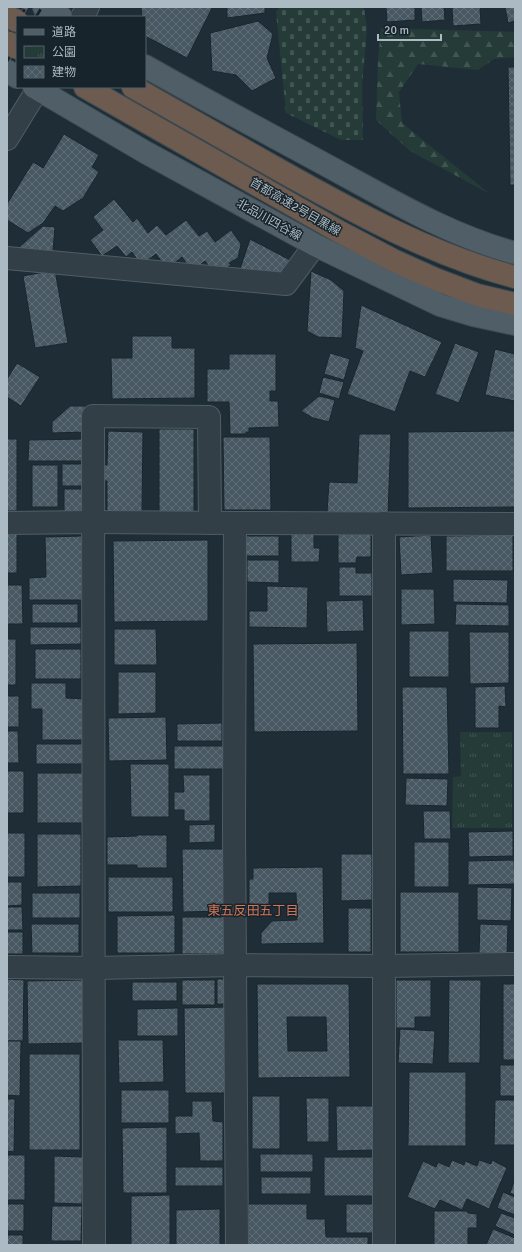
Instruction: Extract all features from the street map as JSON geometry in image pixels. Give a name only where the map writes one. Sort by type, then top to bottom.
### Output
[{"type":"highway","points":[[7,16],[16,20]]},
{"type":"highway","points":[[7,42],[16,47]]},
{"type":"highway","name":"首都高速2号目黒線","points":[[87,88],[338,232],[395,261],[463,290],[515,304]]},
{"type":"highway","name":"首都高速2号目黒線","points":[[135,88],[348,209],[443,253],[484,269],[515,277]]},
{"type":"main road","points":[[44,7],[59,16]]},
{"type":"main road","points":[[146,67],[413,212],[460,234],[496,248],[515,253]]},
{"type":"main road","points":[[7,71],[16,76]]},
{"type":"main road","name":"北品川四谷線","points":[[37,88],[145,152],[315,245],[440,305],[473,315],[515,324]]},
{"type":"street","points":[[83,16],[88,7]]},
{"type":"street","points":[[7,139],[37,88]]},
{"type":"street","points":[[7,258],[286,284],[315,245]]},
{"type":"street","points":[[94,1245],[95,968],[93,416],[209,417],[210,523]]},
{"type":"street","points":[[7,523],[515,524]]},
{"type":"street","points":[[235,523],[235,965],[237,1245]]},
{"type":"street","points":[[384,523],[384,1245]]},
{"type":"street","points":[[7,967],[95,968],[235,965],[384,966],[515,964]]},
{"type":"green space","points":[[279,7],[364,7],[367,28],[362,86],[363,140],[341,140],[286,113],[276,12]]},
{"type":"green space","points":[[381,28],[515,32],[515,57],[494,59],[478,70],[418,64],[399,92],[402,123],[490,194],[410,151],[376,120],[378,60]]},
{"type":"green space","points":[[460,732],[512,732],[512,828],[452,828],[453,777],[461,776]]},
{"type":"building","points":[[141,7],[212,8],[187,58],[146,37],[146,16],[142,16]]},
{"type":"building","points":[[227,7],[265,7],[265,13],[227,18]]},
{"type":"building","points":[[386,7],[415,7],[415,20],[387,22]]},
{"type":"building","points":[[421,7],[444,7],[445,20],[422,22]]},
{"type":"building","points":[[452,7],[480,7],[481,24],[453,26]]},
{"type":"building","points":[[505,7],[515,7],[515,21],[508,23]]},
{"type":"building","points":[[258,21],[273,34],[267,58],[276,78],[252,91],[236,75],[212,71],[210,33]]},
{"type":"building","points":[[508,67],[515,67],[515,185],[510,185]]},
{"type":"building","points":[[64,134],[99,155],[92,167],[99,172],[83,198],[63,211],[55,206],[43,223],[28,233],[7,220],[7,204],[33,162],[43,168]]},
{"type":"building","points":[[114,199],[133,222],[137,218],[148,233],[157,225],[166,235],[186,220],[199,236],[207,231],[215,242],[231,230],[241,244],[238,258],[229,263],[231,265],[216,275],[205,261],[192,271],[182,257],[167,269],[156,254],[141,265],[132,252],[126,257],[117,246],[102,256],[90,240],[103,230],[93,217]]},
{"type":"building","points":[[43,226],[55,227],[53,251],[17,249]]},
{"type":"building","points":[[250,239],[292,261],[278,277],[239,272]]},
{"type":"building","points":[[55,270],[68,343],[35,348],[23,276]]},
{"type":"building","points":[[311,271],[331,280],[344,291],[342,338],[318,337],[307,331]]},
{"type":"building","points":[[361,305],[442,342],[425,377],[410,371],[395,412],[347,394],[363,351],[355,348]]},
{"type":"building","points":[[132,336],[172,336],[172,348],[195,348],[195,398],[112,399],[111,358],[132,358]]},
{"type":"building","points":[[455,343],[479,352],[459,403],[435,394]]},
{"type":"building","points":[[495,349],[515,354],[515,401],[485,395]]},
{"type":"building","points":[[330,353],[350,359],[344,380],[324,374]]},
{"type":"building","points":[[229,354],[276,354],[276,391],[270,391],[270,401],[278,401],[279,427],[249,428],[249,432],[246,432],[246,434],[230,434],[229,402],[207,402],[207,369],[229,369]]},
{"type":"building","points":[[17,363],[40,377],[21,406],[7,397],[7,379]]},
{"type":"building","points":[[323,377],[344,382],[339,399],[319,393]]},
{"type":"building","points":[[319,396],[335,400],[329,422],[313,418],[301,411]]},
{"type":"building","points":[[70,406],[85,406],[85,432],[52,433],[52,422]]},
{"type":"building","points":[[159,429],[194,429],[194,513],[159,513]]},
{"type":"building","points":[[108,431],[143,432],[142,512],[107,512],[107,481],[103,481],[103,465],[107,465]]},
{"type":"building","points":[[515,431],[515,507],[408,508],[408,432]]},
{"type":"building","points":[[359,434],[391,434],[388,514],[327,512],[329,482],[357,483]]},
{"type":"building","points":[[223,437],[270,437],[271,510],[224,510]]},
{"type":"building","points":[[7,439],[17,439],[17,511],[7,511]]},
{"type":"building","points":[[85,439],[85,461],[28,461],[29,440]]},
{"type":"building","points":[[62,464],[85,464],[85,486],[62,486]]},
{"type":"building","points":[[32,465],[58,465],[58,507],[32,507]]},
{"type":"building","points":[[64,489],[88,489],[87,515],[64,515]]},
{"type":"building","points":[[7,532],[17,532],[17,573],[7,573]]},
{"type":"building","points":[[291,534],[314,534],[314,548],[320,548],[319,562],[291,562]]},
{"type":"building","points":[[338,534],[371,534],[371,557],[357,557],[356,563],[338,563]]},
{"type":"building","points":[[431,535],[433,573],[401,575],[399,537]]},
{"type":"building","points":[[513,535],[513,571],[446,571],[446,536]]},
{"type":"building","points":[[82,536],[82,600],[29,600],[29,578],[46,577],[45,537]]},
{"type":"building","points":[[246,536],[279,536],[279,556],[245,556]]},
{"type":"building","points":[[208,540],[208,621],[114,622],[113,541]]},
{"type":"building","points":[[247,560],[279,560],[279,583],[247,582]]},
{"type":"building","points":[[339,567],[356,567],[356,573],[372,573],[372,596],[339,596]]},
{"type":"building","points":[[453,579],[508,580],[507,603],[453,602]]},
{"type":"building","points":[[7,585],[22,585],[23,624],[7,624]]},
{"type":"building","points":[[267,586],[308,587],[307,628],[249,627],[249,611],[267,611]]},
{"type":"building","points":[[401,589],[434,589],[435,624],[401,625]]},
{"type":"building","points":[[363,600],[364,631],[327,632],[326,601]]},
{"type":"building","points":[[32,604],[78,604],[78,623],[32,623]]},
{"type":"building","points":[[456,604],[509,605],[509,626],[455,625]]},
{"type":"building","points":[[30,627],[81,627],[81,644],[30,645]]},
{"type":"building","points":[[114,629],[156,629],[157,665],[114,665]]},
{"type":"building","points":[[409,631],[449,631],[449,677],[409,677]]},
{"type":"building","points":[[469,632],[509,632],[509,683],[470,684]]},
{"type":"building","points":[[7,639],[16,639],[16,685],[7,685]]},
{"type":"building","points":[[357,643],[358,731],[254,732],[253,644]]},
{"type":"building","points":[[35,649],[81,649],[81,679],[35,679]]},
{"type":"building","points":[[118,672],[156,672],[156,713],[118,714]]},
{"type":"building","points":[[31,683],[66,683],[66,698],[87,699],[87,740],[42,740],[42,709],[31,709]]},
{"type":"building","points":[[505,686],[506,707],[499,706],[499,728],[475,728],[475,687]]},
{"type":"building","points":[[402,687],[447,687],[449,774],[403,774]]},
{"type":"building","points":[[7,696],[19,696],[19,727],[7,727]]},
{"type":"building","points":[[166,717],[167,760],[109,761],[108,718]]},
{"type":"building","points":[[222,723],[222,741],[177,741],[177,724]]},
{"type":"building","points":[[7,731],[18,731],[19,763],[7,763]]},
{"type":"building","points":[[36,744],[83,744],[83,764],[36,764]]},
{"type":"building","points":[[174,746],[224,746],[224,769],[174,769]]},
{"type":"building","points":[[130,764],[169,764],[169,817],[131,817]]},
{"type":"building","points":[[7,771],[24,771],[24,813],[7,813]]},
{"type":"building","points":[[37,773],[83,773],[83,823],[37,823]]},
{"type":"building","points":[[183,775],[210,775],[210,821],[184,821],[184,810],[174,810],[174,792],[184,792]]},
{"type":"building","points":[[406,778],[448,779],[447,806],[405,805]]},
{"type":"building","points":[[423,811],[450,811],[451,839],[424,839]]},
{"type":"building","points":[[215,824],[215,842],[189,843],[189,825]]},
{"type":"building","points":[[513,831],[513,856],[469,857],[468,832]]},
{"type":"building","points":[[7,833],[25,833],[25,877],[7,877]]},
{"type":"building","points":[[37,834],[81,834],[81,886],[37,887]]},
{"type":"building","points":[[136,835],[167,835],[167,868],[137,868],[137,865],[107,865],[107,837],[137,836]]},
{"type":"building","points":[[414,842],[449,842],[449,887],[414,887]]},
{"type":"building","points":[[182,849],[224,849],[224,911],[183,912]]},
{"type":"building","points":[[341,854],[372,854],[372,900],[341,901]]},
{"type":"building","points":[[514,860],[515,884],[468,885],[468,861]]},
{"type":"building","points":[[323,867],[324,943],[261,944],[261,933],[272,921],[297,920],[296,893],[269,893],[269,912],[249,913],[249,879],[253,879],[253,868]]},
{"type":"building","points":[[108,877],[173,877],[173,912],[108,912]]},
{"type":"building","points":[[7,882],[22,882],[22,905],[7,906]]},
{"type":"building","points":[[477,887],[512,888],[511,921],[477,920]]},
{"type":"building","points":[[400,892],[459,892],[459,952],[400,952]]},
{"type":"building","points":[[32,893],[80,893],[80,918],[32,918]]},
{"type":"building","points":[[7,907],[22,907],[23,930],[7,930]]},
{"type":"building","points":[[348,908],[371,908],[371,952],[348,952]]},
{"type":"building","points":[[175,915],[175,953],[117,953],[117,916]]},
{"type":"building","points":[[182,917],[226,917],[226,954],[182,954]]},
{"type":"building","points":[[31,924],[79,924],[79,953],[32,953]]},
{"type":"building","points":[[480,924],[508,925],[507,954],[479,953]]},
{"type":"building","points":[[7,932],[23,932],[23,954],[7,954]]},
{"type":"building","points":[[7,979],[24,980],[23,1041],[7,1041]]},
{"type":"building","points":[[217,979],[228,979],[228,1004],[217,1004]]},
{"type":"building","points":[[84,980],[85,1043],[28,1044],[27,981]]},
{"type":"building","points":[[182,980],[215,980],[215,1005],[182,1005]]},
{"type":"building","points":[[396,980],[431,980],[431,1017],[415,1017],[415,1028],[396,1028]]},
{"type":"building","points":[[449,980],[481,980],[480,1063],[448,1063]]},
{"type":"building","points":[[132,982],[177,982],[177,1001],[132,1001]]},
{"type":"building","points":[[257,984],[349,984],[350,1077],[258,1078]],"holes":[[[287,1017],[326,1017],[327,1051],[288,1051]]]},
{"type":"building","points":[[503,984],[515,984],[515,1060],[503,1060]]},
{"type":"building","points":[[227,1007],[227,1093],[185,1093],[184,1008]]},
{"type":"building","points":[[178,1008],[178,1036],[137,1036],[137,1009]]},
{"type":"building","points":[[400,1029],[435,1031],[433,1064],[398,1063]]},
{"type":"building","points":[[118,1040],[163,1040],[164,1082],[119,1083]]},
{"type":"building","points":[[7,1041],[21,1041],[20,1096],[7,1095]]},
{"type":"building","points":[[29,1054],[80,1054],[80,1150],[29,1150]]},
{"type":"building","points":[[500,1065],[515,1065],[515,1096],[500,1096]]},
{"type":"building","points":[[409,1072],[466,1072],[466,1146],[408,1146]]},
{"type":"building","points":[[121,1090],[169,1090],[169,1123],[121,1123]]},
{"type":"building","points":[[252,1096],[280,1096],[280,1149],[252,1149]]},
{"type":"building","points":[[306,1098],[329,1098],[329,1142],[307,1142]]},
{"type":"building","points":[[7,1099],[15,1099],[14,1152],[7,1151]]},
{"type":"building","points":[[495,1100],[515,1100],[515,1145],[494,1145]]},
{"type":"building","points":[[192,1101],[212,1101],[213,1121],[223,1122],[223,1161],[200,1161],[199,1133],[175,1134],[175,1116],[192,1116]]},
{"type":"building","points":[[336,1106],[374,1106],[374,1150],[337,1151]]},
{"type":"building","points":[[167,1127],[167,1193],[123,1193],[122,1128]]},
{"type":"building","points":[[260,1154],[313,1154],[313,1172],[260,1172]]},
{"type":"building","points":[[7,1155],[25,1155],[25,1200],[7,1200]]},
{"type":"building","points":[[54,1156],[83,1157],[82,1204],[54,1203]]},
{"type":"building","points":[[324,1157],[374,1157],[374,1196],[324,1196]]},
{"type":"building","points":[[452,1160],[464,1165],[465,1161],[477,1166],[479,1160],[491,1164],[492,1160],[507,1168],[489,1209],[467,1199],[462,1210],[440,1200],[435,1209],[407,1197],[423,1161],[436,1167],[438,1162],[449,1167]]},
{"type":"building","points":[[175,1167],[223,1167],[223,1186],[175,1186]]},
{"type":"building","points":[[261,1177],[311,1177],[311,1194],[261,1194]]},
{"type":"building","points":[[515,1179],[515,1195],[510,1193]]},
{"type":"building","points":[[503,1192],[515,1197],[515,1215],[497,1208]]},
{"type":"building","points":[[170,1195],[170,1245],[131,1245],[131,1196]]},
{"type":"building","points":[[7,1204],[24,1204],[24,1231],[7,1231]]},
{"type":"building","points":[[248,1204],[307,1204],[307,1219],[325,1219],[326,1237],[368,1237],[368,1245],[248,1245]]},
{"type":"building","points":[[346,1204],[374,1204],[374,1233],[346,1233]]},
{"type":"building","points":[[52,1206],[82,1206],[81,1241],[51,1241]]},
{"type":"building","points":[[220,1209],[220,1245],[176,1245],[176,1210]]},
{"type":"building","points":[[434,1211],[467,1211],[468,1213],[477,1214],[477,1228],[468,1228],[468,1245],[434,1245]]},
{"type":"building","points":[[501,1213],[515,1218],[515,1235],[495,1226]]},
{"type":"building","points":[[493,1229],[515,1238],[515,1245],[486,1245]]},
{"type":"building","points":[[7,1235],[23,1235],[23,1245],[7,1245]]},
{"type":"railway","points":[[7,12],[10,7]]},
{"type":"railway","points":[[21,16],[26,7]]},
{"type":"railway","points":[[37,16],[42,7]]},
{"type":"railway","points":[[7,36],[16,22]]},
{"type":"railway","points":[[7,61],[16,48]]},
{"type":"district","name":"東五反田五丁目","points":[[253,911]]}]
